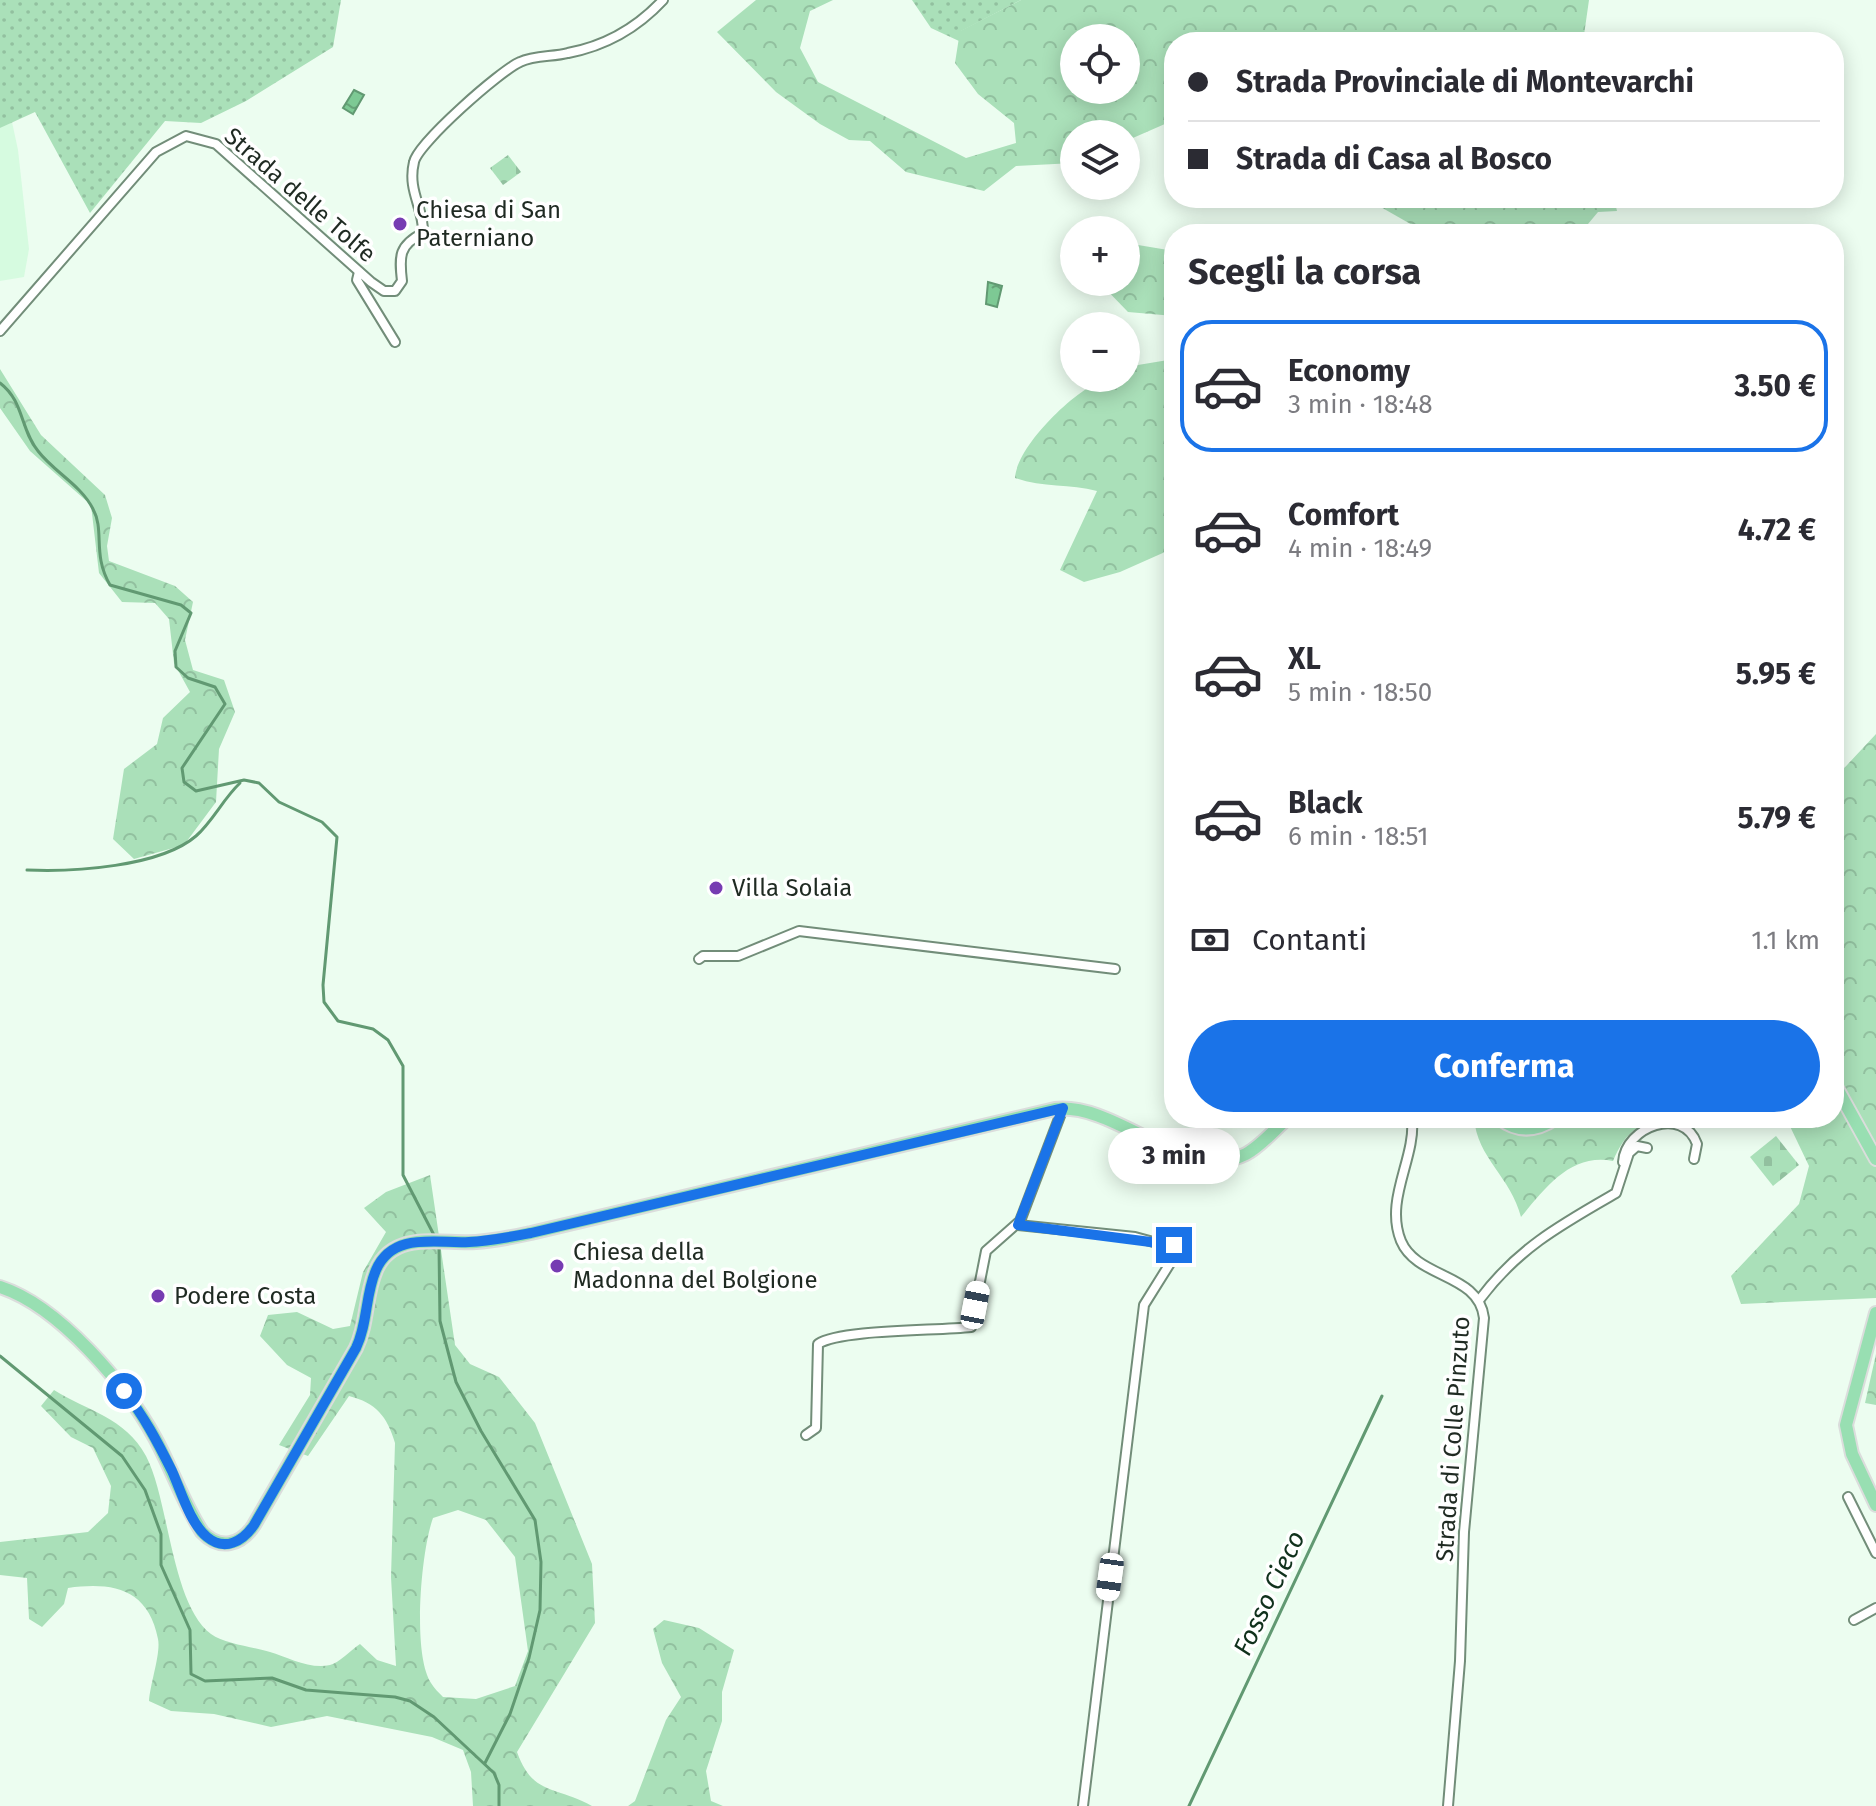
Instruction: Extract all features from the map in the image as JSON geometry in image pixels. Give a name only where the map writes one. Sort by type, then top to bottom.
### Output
[{"type":"main road","points":[[1844,1101],[1876,1159]]},
{"type":"main road","points":[[0,1287],[44,1310],[111,1377],[151,1431],[202,1532],[217,1543],[231,1544],[243,1538],[254,1525],[356,1348],[367,1319],[372,1280],[379,1265],[402,1246],[421,1240],[476,1242],[595,1219],[1063,1108],[1089,1111],[1182,1153],[1212,1161],[1247,1153],[1276,1128]]},
{"type":"main road","points":[[1876,1313],[1846,1425],[1852,1454],[1876,1505]]},
{"type":"street","name":"Strada delle Tolfe","points":[[0,331],[156,152],[186,136],[216,144],[384,291],[401,287],[399,254],[403,246],[423,233],[411,183],[416,153],[428,137],[520,62],[568,53],[613,39],[645,18],[663,0]]},
{"type":"street","points":[[359,272],[357,280],[395,342]]},
{"type":"street","points":[[699,959],[703,956],[738,956],[799,931],[1115,969]]},
{"type":"street","points":[[806,1435],[816,1428],[818,1344],[867,1332],[897,1334],[971,1327],[986,1251],[1018,1225],[1063,1108]]},
{"type":"street","name":"Strada di Colle Pinzuto","points":[[1412,1128],[1398,1195],[1402,1241],[1414,1258],[1480,1299],[1484,1318],[1464,1532],[1460,1661],[1448,1806]]},
{"type":"street","points":[[1622,1174],[1623,1151],[1645,1128]]},
{"type":"street","points":[[1683,1128],[1697,1144],[1694,1159]]},
{"type":"street","points":[[1480,1299],[1509,1262],[1551,1231],[1616,1193],[1632,1149],[1647,1148]]},
{"type":"street","points":[[1018,1225],[1135,1237],[1179,1249],[1169,1270],[1144,1305],[1083,1806]]},
{"type":"street","points":[[1848,1497],[1876,1553]]},
{"type":"street","points":[[1854,1620],[1876,1608]]},
{"type":"shaded area","points":[[12,122],[29,249],[24,277],[0,281],[0,128]]},
{"type":"green space","points":[[0,0],[341,0],[333,47],[246,101],[201,123],[165,121],[90,213],[35,112],[0,128]]},
{"type":"green space","points":[[756,0],[833,0],[810,11],[800,48],[818,82],[966,158],[1016,143],[1014,123],[978,94],[955,63],[960,31],[1021,0],[1589,0],[1584,32],[1164,32],[1164,124],[1140,135],[1140,120],[1060,120],[1060,164],[1016,166],[984,191],[906,172],[870,141],[849,140],[820,124],[776,92],[717,32]]},
{"type":"green space","points":[[912,0],[1021,0],[961,31],[959,41],[931,28]]},
{"type":"green space","points":[[508,155],[521,172],[503,185],[490,168]]},
{"type":"green space","points":[[1382,208],[1616,208],[1617,211],[1598,212],[1588,224],[1410,224]]},
{"type":"green space","points":[[1140,245],[1164,249],[1164,315],[1128,312],[1113,296],[1140,296]]},
{"type":"green space","points":[[1164,361],[1164,552],[1120,572],[1084,582],[1060,570],[1097,491],[1015,478],[1018,465],[1037,435],[1079,394],[1140,392],[1140,365]]},
{"type":"green space","points":[[0,369],[41,435],[105,495],[112,518],[107,546],[109,561],[175,586],[193,602],[185,640],[193,670],[224,680],[235,712],[219,749],[216,802],[184,845],[134,859],[113,839],[124,769],[157,744],[163,718],[190,692],[174,663],[169,619],[155,603],[122,602],[99,573],[91,505],[30,451],[0,408]]},
{"type":"green space","points":[[1876,734],[1876,1298],[1741,1304],[1731,1276],[1799,1204],[1809,1166],[1791,1128],[1844,1128],[1844,768]]},
{"type":"green space","points":[[1475,1128],[1637,1128],[1620,1146],[1613,1161],[1584,1162],[1572,1167],[1550,1184],[1521,1217],[1510,1190]]},
{"type":"green space","points":[[1776,1136],[1799,1165],[1773,1186],[1750,1157]]},
{"type":"green space","points":[[430,1175],[455,1345],[470,1364],[499,1377],[535,1423],[592,1564],[595,1623],[517,1752],[523,1766],[538,1783],[592,1806],[473,1806],[471,1772],[463,1750],[432,1737],[327,1716],[271,1727],[214,1714],[171,1711],[149,1701],[158,1639],[153,1622],[137,1599],[113,1588],[68,1588],[64,1604],[42,1627],[29,1619],[27,1578],[0,1575],[0,1542],[88,1532],[108,1513],[111,1486],[93,1448],[71,1437],[41,1406],[54,1390],[116,1424],[127,1432],[146,1456],[154,1475],[187,1600],[198,1620],[211,1634],[232,1643],[315,1666],[334,1664],[360,1644],[377,1660],[396,1666],[391,1577],[395,1443],[392,1434],[379,1412],[366,1402],[349,1396],[308,1456],[279,1445],[310,1395],[311,1378],[287,1365],[260,1336],[268,1315],[297,1312],[333,1329],[350,1326],[363,1272],[386,1232],[364,1208],[386,1192]],"holes":[[[458,1510],[486,1520],[515,1557],[528,1651],[515,1686],[476,1699],[443,1697],[431,1683],[425,1669],[420,1627],[422,1577],[429,1533],[433,1518]]]},
{"type":"green space","points":[[1876,1354],[1876,1405],[1865,1403]]},
{"type":"green space","points":[[664,1620],[699,1628],[734,1650],[722,1692],[722,1721],[706,1771],[711,1801],[723,1806],[628,1806],[635,1801],[666,1720],[681,1697],[662,1663],[653,1629]]},
{"type":"water","points":[[354,90],[364,95],[353,114],[343,108]]},
{"type":"water","points":[[988,282],[1002,286],[997,307],[986,304]]},
{"type":"waterway","points":[[0,383],[14,398],[38,451],[82,493],[93,509],[98,526],[101,563],[110,585],[181,605],[191,613],[175,651],[176,667],[188,678],[215,687],[225,704],[182,768],[184,782],[196,791],[244,780],[259,783],[279,802],[322,822],[337,837],[324,1002],[338,1021],[373,1029],[388,1040],[403,1066],[403,1175],[436,1239]]},
{"type":"waterway","points":[[27,870],[91,868],[161,855],[196,836],[240,783]]},
{"type":"waterway","points":[[439,1246],[440,1321],[456,1382],[481,1431],[535,1520],[541,1562],[540,1610],[529,1658],[510,1714],[485,1763]]},
{"type":"waterway","points":[[0,1356],[122,1456],[145,1490],[161,1534],[161,1565],[190,1630],[191,1674],[205,1681],[272,1678],[306,1690],[395,1697],[410,1701],[434,1717],[494,1773],[499,1785],[499,1806]]},
{"type":"waterway","name":"Fosso Cieco","points":[[1189,1806],[1382,1396]]},
{"type":"place","name":"Chiesa di San Paterniano","points":[[400,224]]},
{"type":"place","name":"Villa Solaia","points":[[716,888]]},
{"type":"place","name":"Chiesa della Madonna del Bolgione","points":[[557,1266]]},
{"type":"place","name":"Podere Costa","points":[[158,1296]]},
{"type":"route","points":[[124,1391],[151,1431],[202,1532],[217,1543],[231,1544],[251,1530],[356,1348],[367,1319],[372,1280],[379,1265],[390,1252],[417,1241],[459,1243],[502,1239],[1063,1108],[1018,1225],[1039,1230],[1135,1237],[1174,1245]]}]
